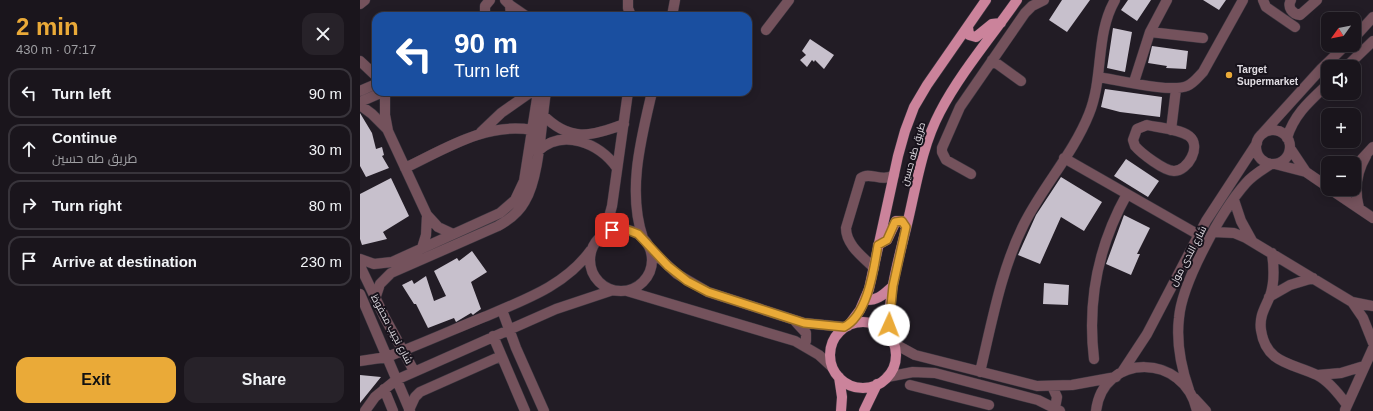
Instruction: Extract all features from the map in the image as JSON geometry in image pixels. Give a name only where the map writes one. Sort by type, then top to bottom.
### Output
[{"type":"main road","name":"طريق طه حسين","points":[[846,326],[865,300],[874,268],[905,131],[914,107],[927,85],[968,27],[979,5],[986,0]]},
{"type":"main road","name":"طريق طه حسين","points":[[892,340],[889,314],[893,286],[926,147],[939,114],[948,98],[1018,0]]},
{"type":"main road","points":[[968,27],[968,35],[976,38],[992,24],[1001,23]]},
{"type":"main road","points":[[878,245],[887,240],[896,221],[902,221],[906,227]]},
{"type":"main road","points":[[865,300],[880,298],[893,286]]},
{"type":"main road","points":[[841,411],[842,397],[838,377],[832,367],[830,355],[832,342],[846,326],[859,322],[871,323],[882,329],[892,340],[895,361],[887,377],[878,384],[864,411]]},
{"type":"main road","points":[[838,377],[848,385],[860,388],[878,384]]},
{"type":"street","points":[[360,3],[366,0]]},
{"type":"street","points":[[673,11],[678,0]]},
{"type":"street","points":[[766,30],[789,0]]},
{"type":"street","points":[[971,174],[946,160],[943,156],[942,148],[960,107],[992,60],[1028,9],[1044,0]]},
{"type":"street","points":[[980,372],[1000,286],[1010,255],[1024,224],[1082,130],[1090,113],[1098,77],[1104,28],[1115,0]]},
{"type":"street","points":[[1134,82],[1150,32],[1167,0]]},
{"type":"street","points":[[1098,77],[1176,89],[1186,86],[1196,80],[1203,72],[1244,0]]},
{"type":"street","points":[[1263,0],[1266,7],[1294,27]]},
{"type":"street","points":[[1291,0],[1289,4],[1290,9],[1295,14],[1300,15],[1304,14],[1317,0]]},
{"type":"street","points":[[485,12],[486,2]]},
{"type":"street","points":[[507,3],[520,12]]},
{"type":"street","points":[[1361,30],[1373,17]]},
{"type":"street","points":[[1150,32],[1203,38]]},
{"type":"street","points":[[1353,60],[1373,41]]},
{"type":"street","name":"شارع الندى مول","points":[[1096,411],[1103,390],[1119,375],[1151,328],[1199,235],[1230,181],[1259,139],[1288,104],[1339,52]]},
{"type":"street","points":[[992,60],[1021,81]]},
{"type":"street","points":[[360,61],[372,72]]},
{"type":"street","points":[[360,91],[372,86]]},
{"type":"street","points":[[1171,130],[1176,89]]},
{"type":"street","points":[[1273,164],[1287,157],[1292,125],[1300,112],[1321,91]]},
{"type":"street","points":[[360,102],[374,96]]},
{"type":"street","points":[[384,96],[388,131]]},
{"type":"street","points":[[479,134],[501,113],[525,96]]},
{"type":"street","points":[[514,209],[524,181],[537,96]]},
{"type":"street","points":[[375,299],[380,284],[391,273],[498,226],[529,194],[538,151],[545,96]]},
{"type":"street","points":[[360,361],[387,357],[528,299],[563,279],[584,261],[600,237],[609,217],[628,96]]},
{"type":"street","points":[[651,96],[643,132],[635,188],[638,223],[643,238],[650,249],[672,270],[698,287],[794,320],[814,325],[846,326]]},
{"type":"street","points":[[1288,104],[1292,111],[1300,112]]},
{"type":"street","points":[[360,105],[378,119],[388,131],[427,215],[438,227],[453,234]]},
{"type":"street","points":[[542,114],[559,128],[598,149],[617,168]]},
{"type":"street","points":[[538,151],[553,141],[595,134],[624,124]]},
{"type":"street","points":[[1147,125],[1171,130],[1188,135],[1194,143],[1195,148],[1187,164],[1175,171],[1166,169],[1139,150],[1133,140],[1134,134],[1142,126],[1147,125]]},
{"type":"street","points":[[405,168],[479,134],[509,128],[532,130]]},
{"type":"street","points":[[1306,172],[1284,134],[1270,130],[1259,139],[1259,157],[1273,164],[1306,172],[1321,179]]},
{"type":"street","points":[[1359,208],[1356,190],[1358,172],[1366,156],[1373,147]]},
{"type":"street","points":[[1361,160],[1366,156]]},
{"type":"street","points":[[1064,158],[1199,235]]},
{"type":"street","name":"شارع الندى مول","points":[[1197,411],[1179,354],[1178,330],[1184,293],[1214,232],[1234,200],[1250,179],[1273,164]]},
{"type":"street","points":[[874,268],[851,244],[847,237],[846,228],[861,178],[868,175],[882,179],[894,175]]},
{"type":"street","points":[[1094,359],[1092,312],[1098,266],[1112,222],[1127,194]]},
{"type":"street","points":[[1341,196],[1373,218]]},
{"type":"street","points":[[1234,200],[1241,221],[1252,241]]},
{"type":"street","points":[[360,259],[374,264],[386,264],[494,216],[514,209]]},
{"type":"street","points":[[422,248],[427,228],[427,215]]},
{"type":"street","points":[[600,237],[612,230],[625,229],[632,231],[643,238]]},
{"type":"street","points":[[1214,232],[1234,233],[1252,241],[1352,302],[1373,306]]},
{"type":"street","points":[[627,291],[639,285],[648,276],[652,263],[650,249]]},
{"type":"street","points":[[591,250],[590,263],[594,275],[602,285],[613,290],[627,291],[786,338],[803,345],[819,355],[832,367]]},
{"type":"street","points":[[1272,253],[1274,275],[1269,297],[1260,321],[1261,334],[1266,347],[1280,362],[1318,375],[1334,388],[1346,408]]},
{"type":"street","name":"شارع نجيب محفوظ","points":[[360,266],[375,299],[414,371]]},
{"type":"street","points":[[1269,297],[1290,285],[1313,278]]},
{"type":"street","points":[[365,411],[384,388],[414,371],[570,304],[613,290]]},
{"type":"street","name":"شارع نجيب محفوظ","points":[[360,294],[410,410]]},
{"type":"street","points":[[1352,302],[1363,318],[1373,343]]},
{"type":"street","points":[[502,310],[516,348],[544,411]]},
{"type":"street","points":[[794,320],[806,333],[807,338],[803,345]]},
{"type":"street","points":[[493,336],[525,411]]},
{"type":"street","points":[[892,340],[915,355],[1037,386],[1072,385],[1119,375],[1144,366],[1159,368],[1179,379],[1206,411]]},
{"type":"street","points":[[1346,408],[1373,348]]},
{"type":"street","points":[[410,410],[412,403],[420,392],[501,356]]},
{"type":"street","points":[[937,374],[941,362]]},
{"type":"street","points":[[1318,375],[1341,373],[1364,366]]},
{"type":"street","points":[[887,377],[913,372],[937,374],[1038,400],[1058,409],[1057,396],[1052,386]]},
{"type":"street","points":[[910,385],[989,408],[992,389]]},
{"type":"street","points":[[384,388],[393,411]]},
{"type":"building","points":[[1062,0],[1090,0],[1067,32],[1049,20]]},
{"type":"building","points":[[1128,0],[1151,0],[1137,21],[1121,10]]},
{"type":"building","points":[[1203,0],[1226,0],[1219,10]]},
{"type":"building","points":[[1113,28],[1132,32],[1125,72],[1107,68]]},
{"type":"building","points":[[810,39],[834,55],[824,69],[815,60],[814,62],[812,60],[807,67],[800,60],[806,55],[802,51]]},
{"type":"building","points":[[1152,46],[1188,51],[1186,69],[1166,68],[1167,66],[1148,63]]},
{"type":"building","points":[[1105,89],[1162,97],[1160,117],[1120,112],[1101,107]]},
{"type":"building","points":[[360,113],[372,133],[376,149],[382,147],[384,155],[382,156],[389,168],[366,177],[360,166]]},
{"type":"building","points":[[1126,159],[1159,181],[1148,197],[1114,176]]},
{"type":"building","points":[[1061,177],[1102,202],[1084,231],[1061,217],[1040,264],[1018,255],[1036,215]]},
{"type":"building","points":[[391,178],[409,216],[383,232],[387,239],[362,245],[360,239],[360,194]]},
{"type":"building","points":[[1124,215],[1150,228],[1137,254],[1140,254],[1131,275],[1106,264]]},
{"type":"building","points":[[472,251],[487,272],[471,282],[481,309],[473,315],[471,313],[456,322],[454,318],[428,328],[416,304],[414,304],[402,285],[412,280],[414,284],[426,276],[434,301],[446,296],[434,271],[457,258],[459,261]]},
{"type":"building","points":[[1044,283],[1069,285],[1068,305],[1043,304]]},
{"type":"building","points":[[360,375],[381,377],[360,403]]},
{"type":"place","name":"Target Supermarket","points":[[1229,75]]},
{"type":"route","points":[[612,230],[625,229],[638,234],[643,238],[658,258],[677,274],[708,292],[804,323],[844,327],[848,326],[860,310],[865,300],[872,278],[878,245],[887,240],[896,221],[902,221],[905,223],[906,227],[890,300],[889,325]]}]
